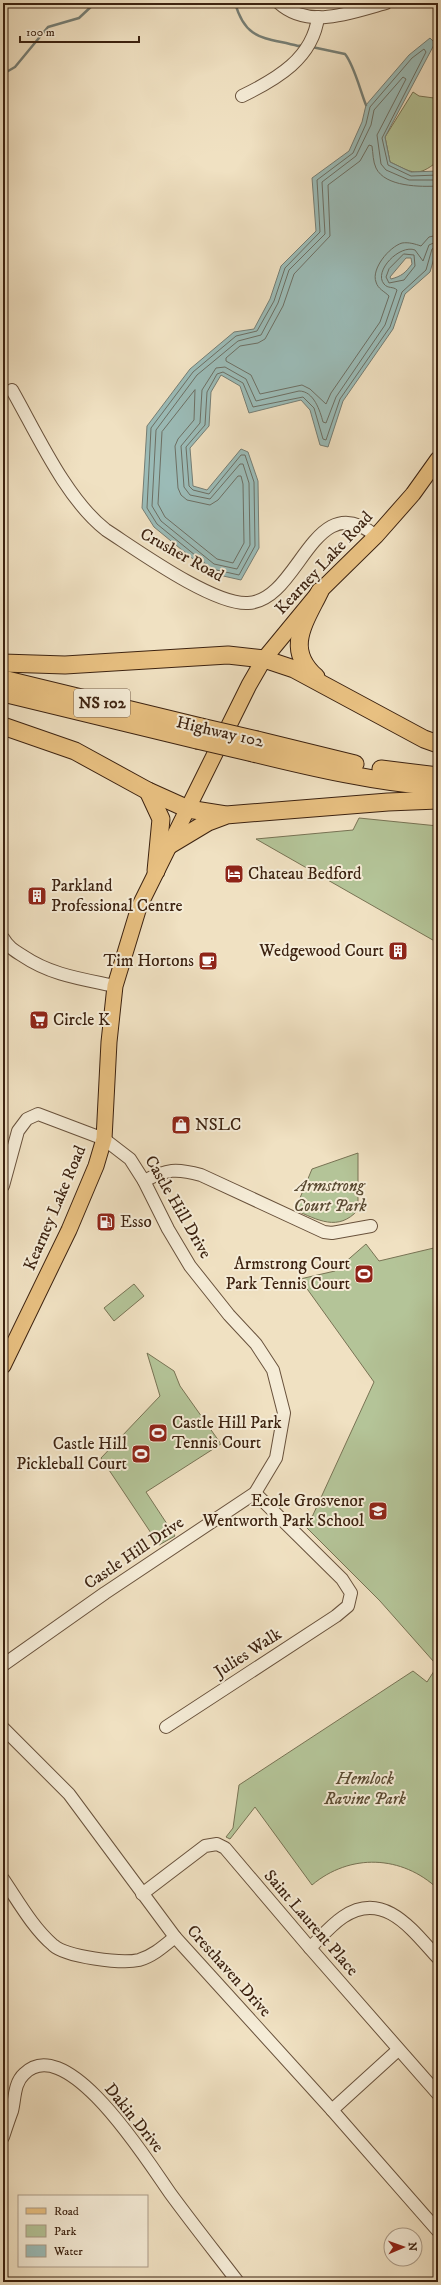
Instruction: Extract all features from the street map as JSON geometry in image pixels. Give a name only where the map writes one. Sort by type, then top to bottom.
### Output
[{"type":"highway","points":[[320,591],[298,641],[299,655],[306,668],[324,684]]},
{"type":"highway","points":[[3,662],[65,665],[228,655],[264,659],[294,669],[424,739],[438,744]]},
{"type":"highway","name":"Highway 102","points":[[3,679],[199,734]]},
{"type":"highway","name":"Highway 102","points":[[3,694],[255,747],[390,771],[438,776]]},
{"type":"highway","points":[[3,726],[75,751],[148,791],[188,809],[226,816]]},
{"type":"highway","name":"Highway 102","points":[[255,747],[335,772],[407,785],[438,787]]},
{"type":"highway","points":[[148,791],[161,819],[161,835],[156,871]]},
{"type":"highway","points":[[168,846],[208,822],[226,816],[381,802],[438,800]]},
{"type":"main road","name":"Kearney Lake Road","points":[[3,1366],[69,1230],[96,1166],[104,1139],[109,1042],[115,986],[139,907],[156,871],[248,685],[264,659],[320,591],[376,536],[413,494],[438,459]]},
{"type":"street","points":[[279,3],[298,15],[318,17],[334,15],[386,3]]},
{"type":"street","points":[[242,96],[267,84],[285,71],[309,45],[316,33],[318,17]]},
{"type":"street","name":"Crusher Road","points":[[12,390],[75,498],[92,519],[106,530],[202,590],[239,602],[257,601],[281,584],[328,527],[341,523],[353,523],[366,528],[376,536]]},
{"type":"street","points":[[3,938],[7,945],[40,968],[69,977],[115,986]]},
{"type":"street","name":"Castle Hill Drive","points":[[3,1186],[18,1131],[27,1119],[38,1114],[104,1139],[130,1159],[144,1181],[168,1229],[190,1266],[229,1315],[256,1344],[274,1370],[284,1413],[282,1433],[276,1458],[255,1493],[105,1593],[3,1665]]},
{"type":"street","points":[[144,1181],[165,1170],[184,1170],[201,1175],[324,1232],[332,1233],[371,1226]]},
{"type":"street","name":"Julies Walk","points":[[166,1727],[336,1616],[348,1606],[351,1593],[342,1579],[255,1493]]},
{"type":"street","name":"Cresthaven Drive","points":[[3,1728],[69,1794],[142,1894],[175,1936],[332,2110],[438,2231]]},
{"type":"street","name":"Saint Laurent Place","points":[[142,1894],[205,1846],[217,1844],[225,1848],[398,2050],[438,2094]]},
{"type":"street","points":[[3,1879],[53,1946],[76,1955],[106,1959],[138,1960],[153,1955],[175,1936]]},
{"type":"street","points":[[310,1948],[343,1917],[359,1909],[382,1908],[398,1916],[438,1958]]},
{"type":"street","points":[[332,2110],[398,2050]]},
{"type":"street","name":"Dakin Drive","points":[[3,2136],[12,2110],[17,2085],[24,2073],[36,2067],[52,2065],[68,2072],[102,2101],[238,2282]]},
{"type":"green space","points":[[413,92],[419,96],[434,98],[438,93],[438,161],[420,172],[404,169],[390,162],[385,137]]},
{"type":"green space","points":[[359,818],[438,826],[438,943],[256,839],[353,830]]},
{"type":"green space","name":"Armstrong Court Park","points":[[358,1153],[358,1210],[343,1221],[328,1222],[295,1210],[312,1169]]},
{"type":"green space","name":"Hemlock Ravine Park","points":[[366,1244],[379,1261],[438,1247],[438,1889],[424,1878],[408,1870],[392,1864],[376,1862],[359,1863],[343,1867],[312,1885],[255,1807],[230,1839],[226,1837],[233,1828],[239,1785],[413,1671],[427,1682],[436,1668],[434,1662],[380,1601],[307,1528],[374,1382],[300,1279],[335,1271]]},
{"type":"green space","points":[[134,1284],[144,1296],[114,1321],[104,1308]]},
{"type":"green space","points":[[147,1353],[174,1371],[180,1386],[221,1444],[146,1492],[175,1536],[159,1545],[101,1458],[160,1396]]},
{"type":"water","points":[[430,38],[435,43],[385,137],[390,162],[411,172],[438,171],[438,244],[430,272],[405,294],[393,329],[343,401],[328,447],[320,445],[310,410],[301,400],[249,413],[240,386],[221,375],[211,392],[209,426],[190,448],[193,486],[207,490],[241,449],[248,452],[258,481],[259,548],[241,580],[210,573],[154,527],[142,508],[147,426],[190,369],[234,332],[254,329],[270,299],[281,266],[316,231],[312,178],[349,151],[362,122],[366,105],[409,55]],"holes":[[[406,258],[411,258],[412,264],[407,270],[403,274],[391,279],[390,277]]]},
{"type":"waterway","points":[[3,74],[15,67],[48,27],[79,18],[95,3]]},
{"type":"waterway","points":[[235,3],[239,15],[251,31],[266,38],[298,46],[304,45]]},
{"type":"waterway","points":[[312,47],[345,54],[354,71],[366,105]]},
{"type":"place","name":"Chateau Bedford","points":[[234,874]]},
{"type":"place","name":"Parkland Professional Centre","points":[[37,896]]},
{"type":"place","name":"Wedgewood Court","points":[[398,951]]},
{"type":"place","name":"Tim Hortons","points":[[208,961]]},
{"type":"place","name":"Circle K","points":[[39,1020]]},
{"type":"place","name":"NSLC","points":[[181,1125]]},
{"type":"place","name":"Esso","points":[[106,1222]]},
{"type":"place","name":"Armstrong Court Park Tennis Court","points":[[364,1274]]},
{"type":"place","name":"Castle Hill Park Tennis Court","points":[[158,1433]]},
{"type":"place","name":"Castle Hill Pickleball Court","points":[[141,1454]]},
{"type":"place","name":"Ecole Grosvenor Wentworth Park School","points":[[378,1511]]}]
